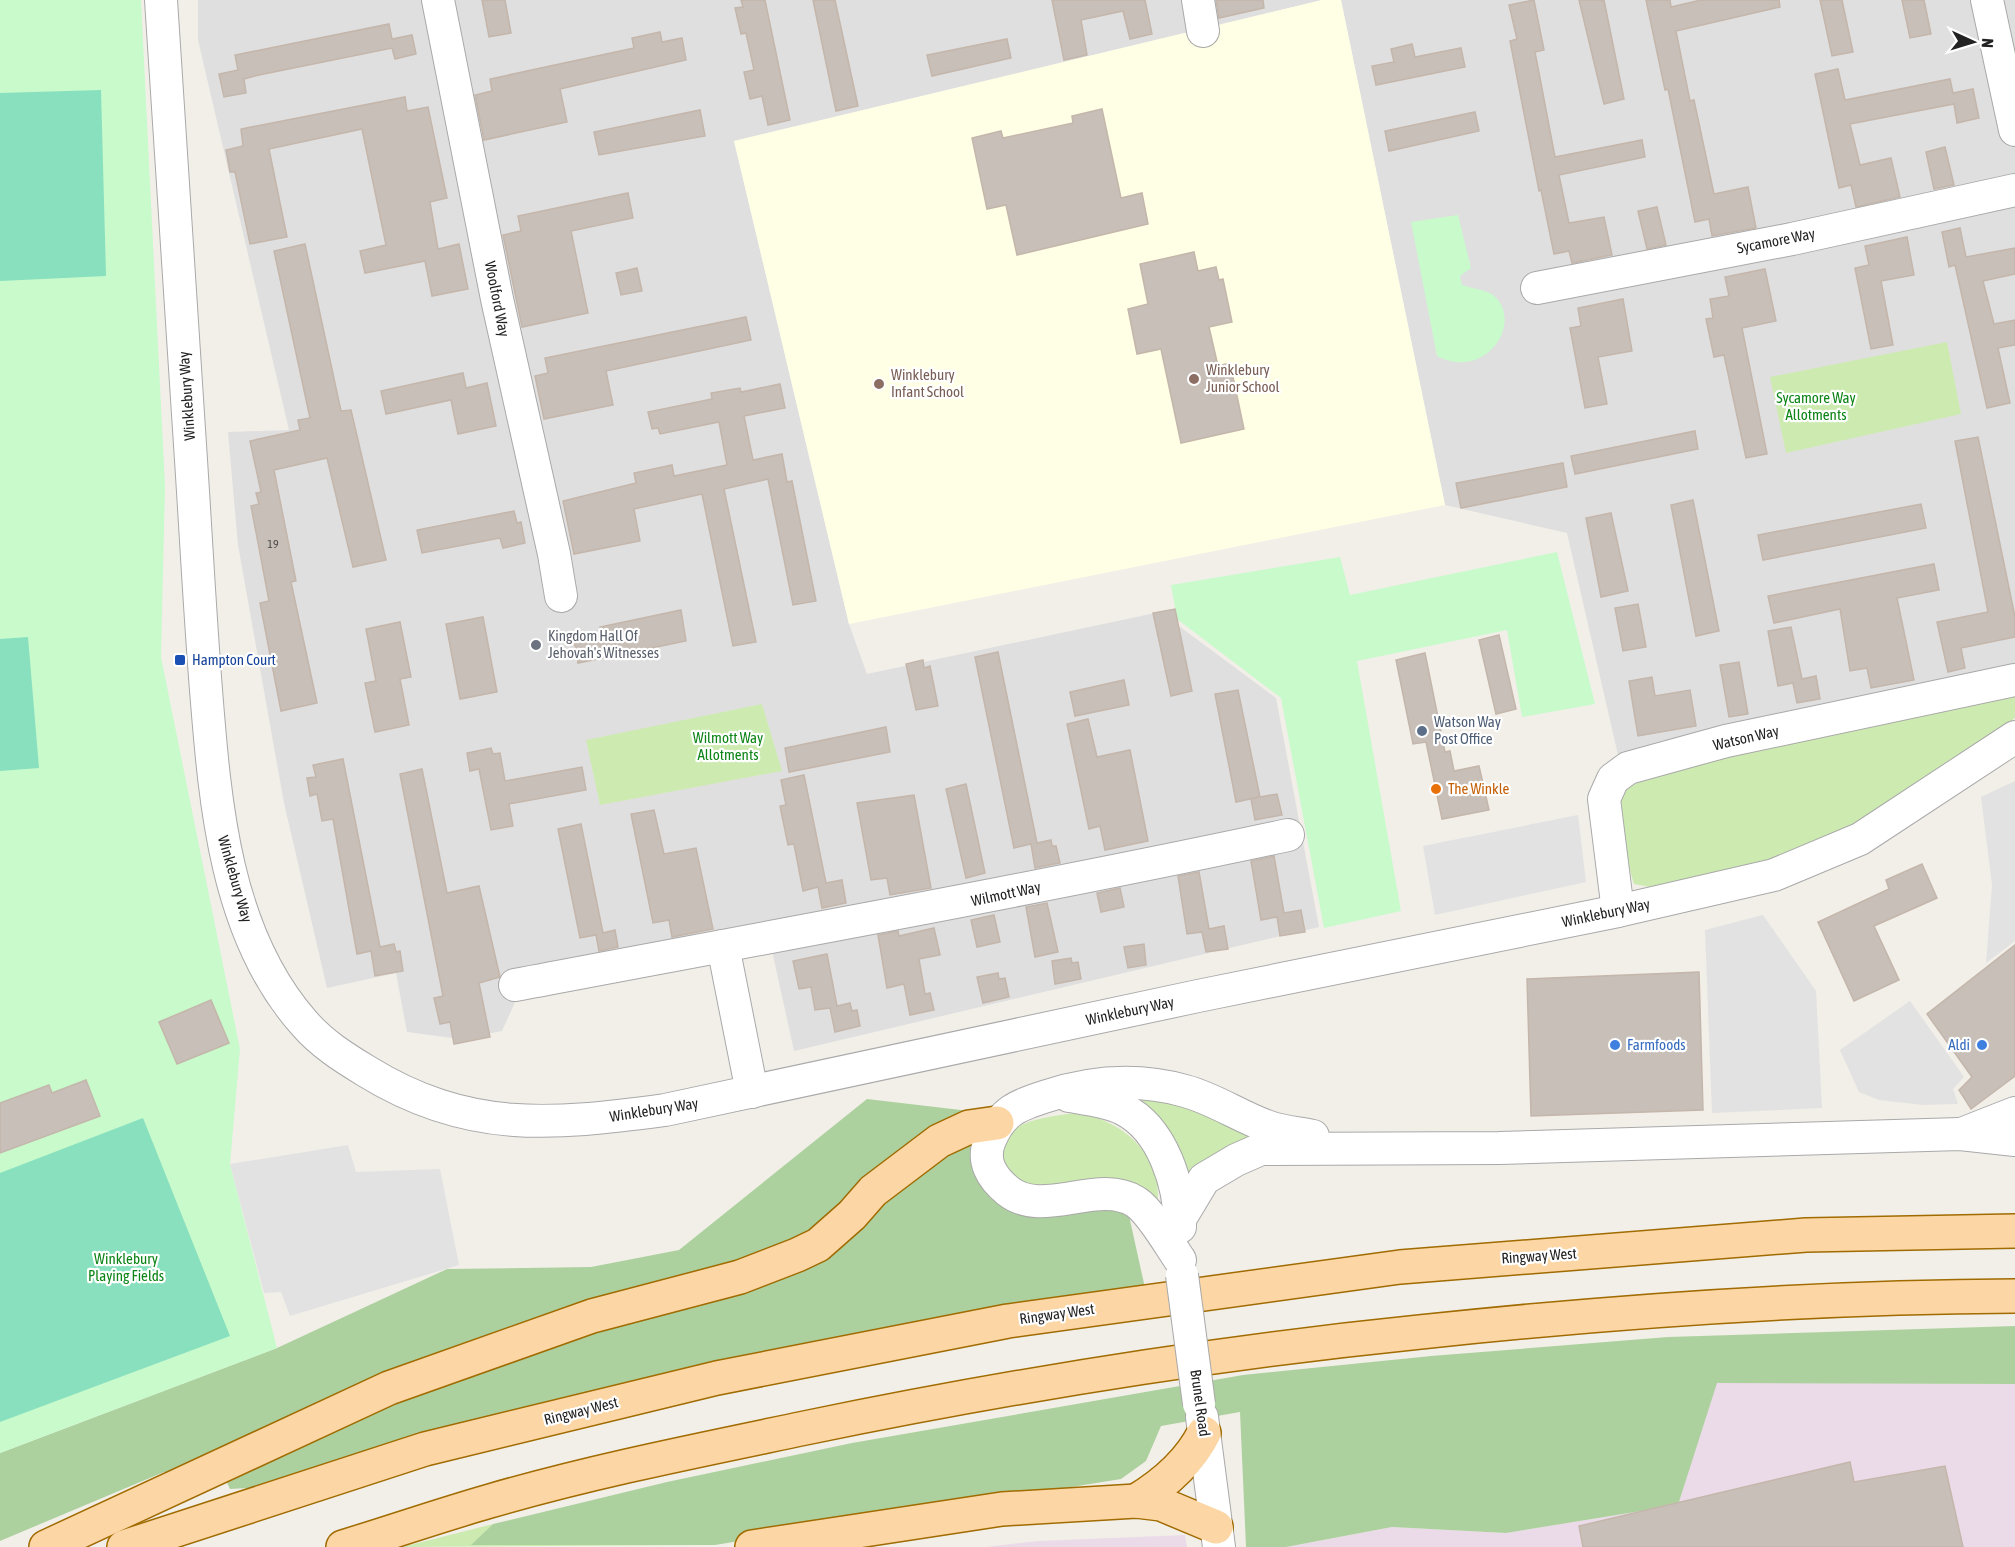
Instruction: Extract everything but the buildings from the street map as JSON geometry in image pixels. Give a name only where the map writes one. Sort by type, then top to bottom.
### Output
[{"type":"main road","points":[[46,1547],[389,1388],[592,1317],[740,1277],[797,1255],[818,1245],[852,1215],[873,1191],[939,1141],[969,1127],[997,1123]]},
{"type":"main road","name":"Ringway West","points":[[124,1547],[425,1449],[717,1378],[1008,1321],[1400,1267],[1806,1235],[2015,1231]]},
{"type":"main road","points":[[343,1547],[492,1500],[691,1452],[912,1406],[1111,1371],[1363,1338],[1562,1317],[1758,1305],[2015,1296]]},
{"type":"main road","points":[[1136,1501],[1160,1487],[1195,1450],[1202,1419]]},
{"type":"main road","points":[[752,1547],[1002,1509],[1136,1501],[1161,1504],[1217,1537]]},
{"type":"street","name":"Winklebury Way","points":[[161,0],[198,597],[213,783],[225,853],[243,917],[278,989],[304,1024],[333,1050],[379,1079],[406,1092],[466,1114],[519,1122],[577,1122],[665,1110],[1198,996],[1618,912],[1774,875],[1860,839],[2015,737]]},
{"type":"street","name":"Woolford Way","points":[[438,0],[497,298],[554,554],[561,596]]},
{"type":"street","points":[[1197,0],[1203,31]]},
{"type":"street","points":[[1987,0],[2015,130]]},
{"type":"street","name":"Sycamore Way","points":[[1537,288],[1792,239],[2015,190]]},
{"type":"street","name":"Watson Way","points":[[1618,912],[1604,799],[1613,779],[1628,768],[1726,741],[2015,680]]},
{"type":"street","name":"Wilmott Way","points":[[515,985],[964,903],[1288,835]]},
{"type":"street","points":[[723,946],[752,1092]]},
{"type":"street","points":[[1377,1150],[1269,1127],[1203,1097],[1151,1084],[1120,1082],[1090,1084],[1013,1108],[997,1123],[988,1144],[989,1170],[1009,1191],[1021,1199],[1118,1196],[1136,1202],[1165,1219],[1204,1179],[1236,1160],[1261,1149],[1377,1150],[1960,1134],[2015,1140]]},
{"type":"street","name":"Brunel Road","points":[[1053,1094],[1116,1106],[1144,1123],[1154,1136],[1165,1158],[1165,1219],[1181,1268],[1217,1537]]},
{"type":"street","points":[[1960,1134],[2015,1113]]},
{"type":"shaded area","points":[[198,0],[1322,0],[734,141],[849,624],[867,674],[1160,612],[1276,698],[1319,927],[794,1051],[771,946],[516,1000],[502,1031],[460,1039],[407,1032],[396,973],[327,988],[284,803],[238,545],[228,432],[289,430],[198,40]]},
{"type":"shaded area","points":[[1322,0],[1341,0],[1445,505],[849,624],[734,141]]},
{"type":"shaded area","points":[[1341,0],[2015,0],[2015,671],[1898,712],[1624,781],[1567,533],[1445,505]]},
{"type":"shaded area","points":[[2015,781],[2015,941],[1986,963],[1992,885],[1981,797]]},
{"type":"shaded area","points":[[1578,815],[1586,882],[1435,915],[1423,846]]},
{"type":"shaded area","points":[[1763,915],[1816,991],[1822,1108],[1712,1113],[1705,930]]},
{"type":"shaded area","points":[[1910,1001],[1964,1077],[1953,1089],[1958,1104],[1924,1105],[1879,1100],[1859,1092],[1840,1050]]},
{"type":"shaded area","points":[[348,1145],[356,1172],[440,1169],[459,1265],[290,1316],[281,1292],[264,1293],[230,1164]]},
{"type":"shaded area","points":[[1716,1382],[2015,1384],[2015,1547],[1286,1547],[1392,1527],[1506,1533],[1678,1505]]},
{"type":"shaded area","points":[[1185,1535],[1187,1547],[985,1547],[1038,1541]]},
{"type":"green space","name":"Winklebury Playing Fields","points":[[0,0],[141,0],[165,487],[161,657],[240,1049],[230,1164],[277,1348],[0,1453]]},
{"type":"green space","points":[[101,90],[106,276],[0,281],[0,93]]},
{"type":"green space","points":[[1458,215],[1471,268],[1460,276],[1462,285],[1493,295],[1502,306],[1505,319],[1502,333],[1485,355],[1471,361],[1455,362],[1437,356],[1411,222]]},
{"type":"green space","name":"Sycamore Way Allotments","points":[[1947,342],[1961,414],[1786,453],[1770,377]]},
{"type":"green space","points":[[1557,552],[1595,704],[1522,717],[1507,630],[1357,661],[1401,911],[1324,928],[1281,698],[1177,619],[1171,585],[1340,557],[1350,595]]},
{"type":"green space","points":[[28,637],[39,768],[0,771],[0,639]]},
{"type":"green space","points":[[2015,695],[2015,718],[1954,762],[1814,850],[1656,888],[1634,884],[1620,837],[1619,791],[1663,772],[1898,712]]},
{"type":"green space","name":"Wilmott Way Allotments","points":[[762,704],[782,771],[600,805],[586,740]]},
{"type":"green space","points":[[1127,1095],[1191,1105],[1252,1133],[1247,1148],[1181,1186]]},
{"type":"green space","points":[[867,1099],[978,1112],[1018,1209],[1128,1211],[1145,1288],[789,1350],[248,1488],[230,1489],[224,1476],[164,1472],[0,1541],[0,1453],[277,1348],[447,1269],[591,1267],[679,1250]]},
{"type":"green space","points":[[1075,1113],[1108,1122],[1136,1142],[1154,1170],[1158,1187],[1157,1205],[1034,1187],[1005,1174],[1001,1151],[1011,1132],[1041,1118]]},
{"type":"green space","points":[[143,1118],[230,1336],[0,1422],[0,1173]]},
{"type":"green space","points":[[2015,1326],[2015,1384],[1717,1383],[1678,1505],[1506,1533],[1392,1527],[1286,1547],[1246,1547],[1240,1412],[1161,1426],[1146,1461],[1121,1479],[715,1545],[471,1545],[493,1524],[667,1482],[852,1443],[1243,1375],[1431,1356],[1668,1337]]},
{"type":"green space","points":[[493,1524],[472,1545],[715,1545],[402,1547]]},
{"type":"place","name":"Winklebury Junior School","points":[[1194,379]]},
{"type":"place","name":"Winklebury Infant School","points":[[879,384]]},
{"type":"place","name":"Kingdom Hall Of Jehovah's Witnesses","points":[[536,645]]},
{"type":"place","name":"Hampton Court","points":[[180,660]]},
{"type":"place","name":"Watson Way Post Office","points":[[1422,731]]},
{"type":"place","name":"The Winkle","points":[[1436,789]]},
{"type":"place","name":"Farmfoods","points":[[1615,1045]]},
{"type":"place","name":"Aldi","points":[[1982,1045]]}]
